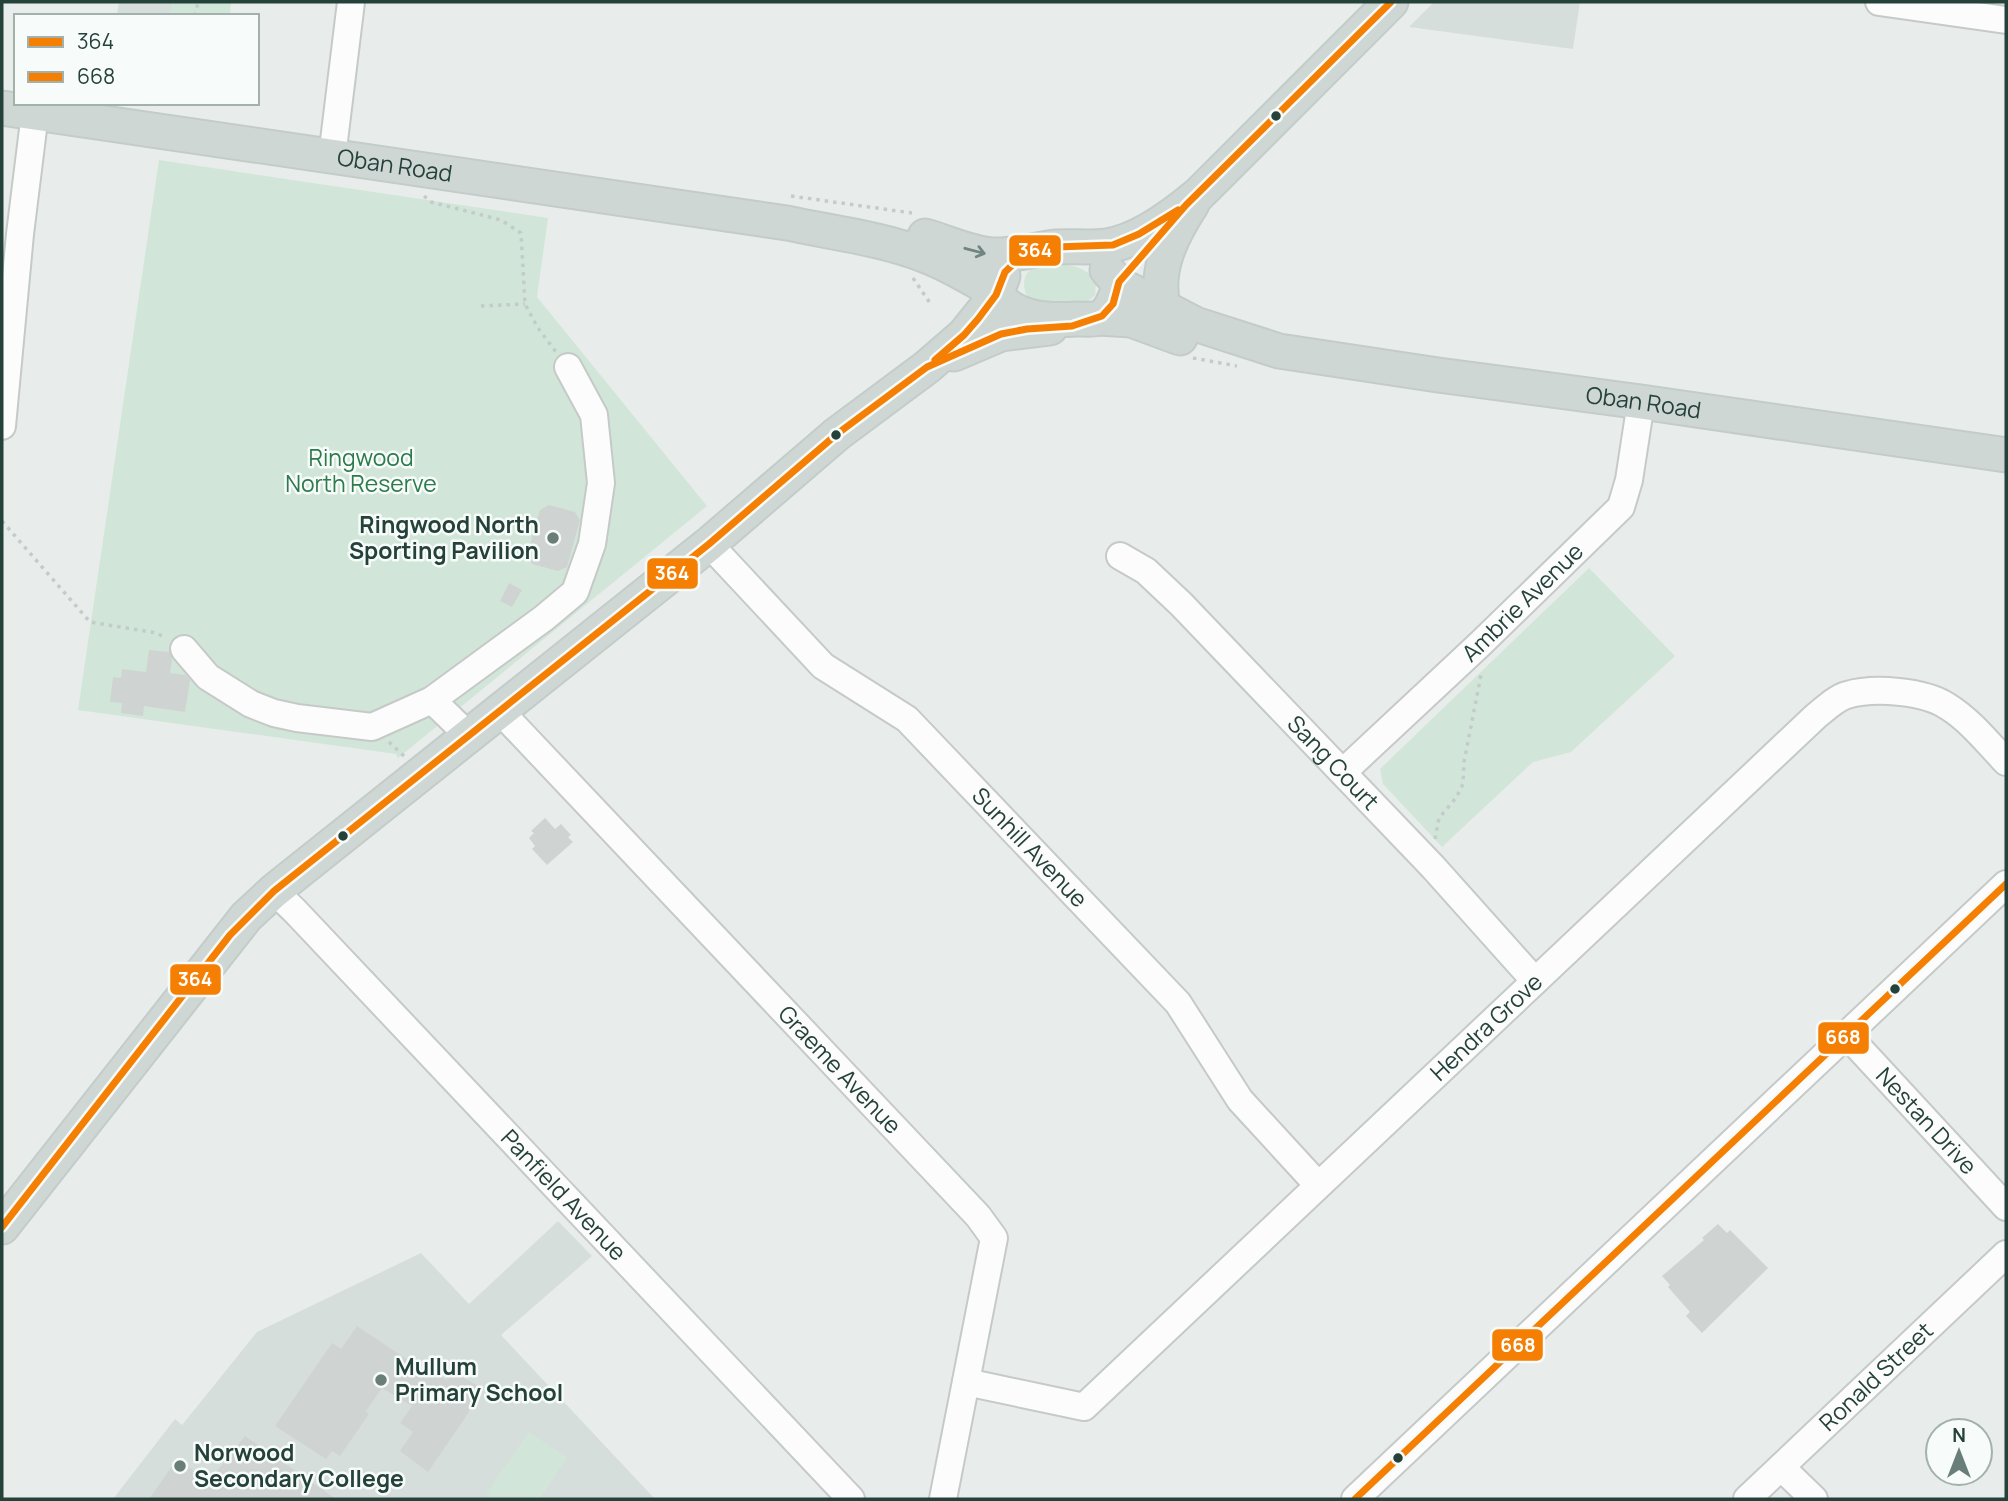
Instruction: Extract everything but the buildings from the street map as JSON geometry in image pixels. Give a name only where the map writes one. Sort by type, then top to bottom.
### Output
[{"type":"main road","points":[[930,364],[1001,334],[1072,326],[1098,318],[1113,304],[1119,284],[1193,199],[1391,2]]},
{"type":"main road","name":"Oban Road","points":[[2,108],[788,223],[893,245],[927,256],[959,271],[996,293],[1012,309],[1032,318],[1131,320],[1189,342],[1220,349],[1279,351],[1438,376],[1641,402],[2006,455]]},
{"type":"main road","points":[[2,1227],[230,935],[274,891],[709,544],[837,434],[930,364],[964,335],[996,293],[1005,272],[1028,252],[1063,247],[1104,247],[1119,243],[1147,230],[1193,199]]},
{"type":"main road","points":[[1164,309],[1160,289],[1168,248],[1193,199]]},
{"type":"main road","name":"Oban Road","points":[[788,223],[888,227],[982,254],[1028,252],[1088,258],[1099,263],[1119,284],[1164,309],[1205,328],[1279,351]]},
{"type":"main road","points":[[930,364],[953,328],[959,309],[962,293],[959,271]]},
{"type":"street","points":[[332,157],[351,2]]},
{"type":"street","points":[[1879,2],[2006,20]]},
{"type":"street","points":[[2,426],[35,113]]},
{"type":"street","points":[[184,649],[208,677],[262,709],[296,718],[372,727],[432,700],[544,618],[575,592],[592,544],[601,483],[593,415],[568,367]]},
{"type":"street","name":"Ambrie Avenue","points":[[1343,772],[1621,507],[1629,480],[1641,402]]},
{"type":"street","name":"Sunhill Avenue","points":[[709,544],[823,666],[907,719],[1178,1003],[1240,1100],[1318,1185]]},
{"type":"street","name":"Sang Court","points":[[1120,556],[1146,571],[1181,604],[1433,867],[1535,981]]},
{"type":"street","name":"Hendra Grove","points":[[966,1381],[1084,1407],[1816,716],[1845,695],[1876,690],[1909,694],[1944,704],[1960,715],[2006,762]]},
{"type":"street","points":[[432,700],[469,736]]},
{"type":"street","name":"Graeme Avenue","points":[[500,710],[987,1226],[993,1238],[943,1499]]},
{"type":"street","points":[[1355,1499],[2006,884]]},
{"type":"street","name":"Panfield Avenue","points":[[274,891],[851,1499]]},
{"type":"street","name":"Nestan Drive","points":[[1847,1035],[2006,1207]]},
{"type":"street","name":"Ronald Street","points":[[1747,1499],[2006,1254]]},
{"type":"street","points":[[1782,1467],[1814,1499]]},
{"type":"path","points":[[424,196],[431,202],[501,220],[521,233],[525,304],[538,328],[568,367]]},
{"type":"path","points":[[481,306],[525,304]]},
{"type":"path","points":[[2,521],[90,622],[157,633],[184,649]]},
{"type":"path","points":[[1433,867],[1445,854],[1435,843],[1438,818],[1456,798],[1463,784],[1464,762],[1482,667],[1471,652]]},
{"type":"shaded area","points":[[119,2],[173,2],[171,14],[117,14]]},
{"type":"shaded area","points":[[1434,2],[1580,2],[1573,49],[1409,27]]},
{"type":"shaded area","name":"Mullum Primary School","points":[[558,1221],[592,1256],[501,1335],[655,1499],[113,1499],[175,1419],[182,1425],[257,1332],[421,1253],[469,1304]]},
{"type":"green space","points":[[173,2],[231,2],[230,14],[171,14]]},
{"type":"green space","name":"Ringwood North Reserve","points":[[159,160],[548,218],[537,297],[707,506],[398,758],[396,754],[78,710]]},
{"type":"green space","points":[[1042,264],[1072,266],[1086,271],[1096,282],[1095,295],[1087,302],[1071,308],[1054,307],[1028,299],[1024,287],[1025,277],[1031,269]]},
{"type":"green space","points":[[1589,568],[1675,656],[1571,752],[1533,762],[1442,847],[1383,784],[1380,769]]},
{"type":"green space","points":[[529,1432],[567,1458],[539,1499],[493,1499],[486,1494]]},
{"type":"transit line","name":"364","points":[[2,1227],[230,935],[274,891],[709,544],[837,434],[927,367],[1001,334],[1072,326],[1102,316],[1113,304],[1119,282],[1186,205],[1391,2]]},
{"type":"transit line","name":"364","points":[[935,360],[978,319],[996,295],[1005,272],[1026,252],[1056,247],[1113,245],[1139,234],[1178,210]]},
{"type":"transit line","name":"668","points":[[1355,1499],[2006,884]]},
{"type":"place","name":"Ringwood North Sporting Pavilion","points":[[553,538]]},
{"type":"place","name":"Mullum Primary School","points":[[381,1380]]},
{"type":"place","name":"Norwood Secondary College","points":[[180,1466]]}]
